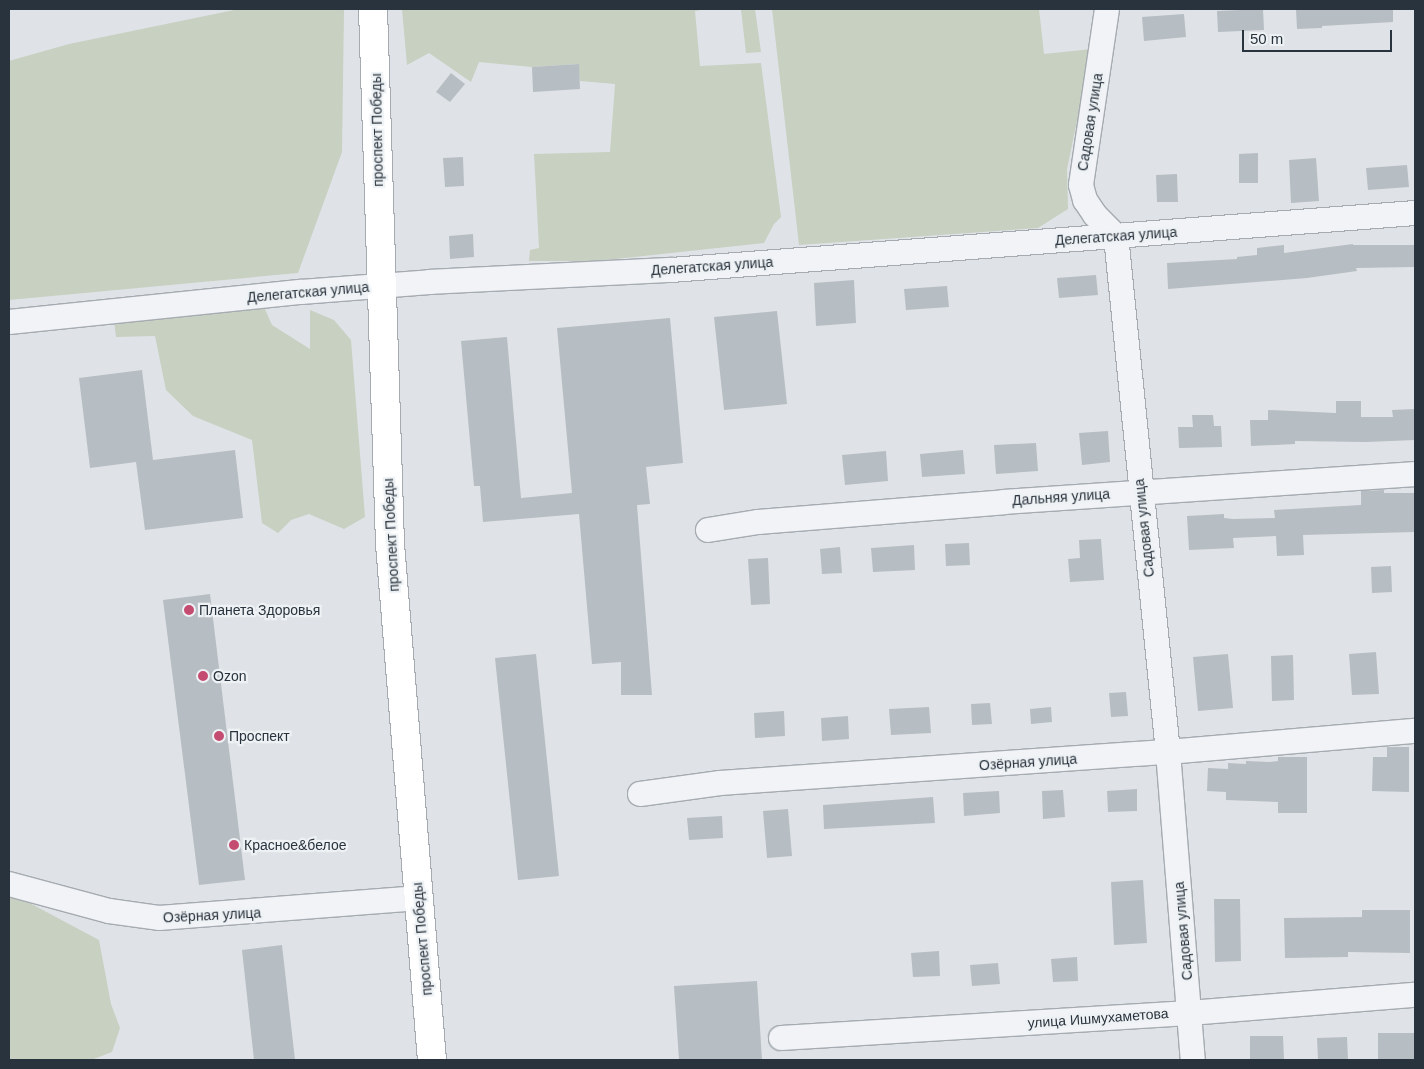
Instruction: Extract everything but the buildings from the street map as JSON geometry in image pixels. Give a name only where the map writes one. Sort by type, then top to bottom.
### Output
[{"type":"street","name":"проспект Победы","points":[[373,9],[390,544],[432,1060]]},
{"type":"street","name":"Садовая улица","points":[[1107,9],[1081,185],[1085,200],[1094,215],[1116,236],[1140,492],[1168,752],[1193,1060]]},
{"type":"street","name":"Делегатская улица","points":[[9,322],[381,286],[671,270],[1415,213]]},
{"type":"street","name":"Дальняя улица","points":[[708,530],[758,522],[1140,492],[1415,474]]},
{"type":"street","name":"Озёрная улица","points":[[640,794],[720,783],[1168,752],[1415,731]]},
{"type":"street","name":"Озёрная улица","points":[[9,884],[109,911],[159,918],[419,898]]},
{"type":"street","name":"улица Ишмухаметова","points":[[781,1038],[1189,1012],[1415,995]]},
{"type":"green space","points":[[239,9],[344,9],[342,152],[298,273],[9,300],[9,61],[69,44]]},
{"type":"green space","points":[[402,9],[707,9],[695,11],[700,66],[761,63],[781,217],[774,224],[764,243],[597,261],[529,261],[530,250],[539,248],[534,154],[610,152],[615,84],[580,81],[578,64],[532,67],[479,62],[471,82],[429,53],[407,65]]},
{"type":"green space","points":[[741,9],[755,9],[761,52],[746,53]]},
{"type":"green space","points":[[772,9],[1039,9],[1044,54],[1092,49],[1067,169],[1068,209],[1038,228],[799,245]]},
{"type":"green space","points":[[264,307],[272,325],[310,349],[310,310],[334,320],[351,340],[365,517],[344,529],[309,514],[291,520],[278,533],[262,523],[252,440],[193,416],[166,390],[155,336],[116,337],[114,320]]},
{"type":"green space","points":[[9,892],[99,940],[111,1004],[120,1028],[112,1052],[91,1060],[9,1060]]},
{"type":"place","name":"Планета Здоровья","points":[[189,610]]},
{"type":"place","name":"Ozon","points":[[203,676]]},
{"type":"place","name":"Проспект","points":[[219,736]]},
{"type":"place","name":"Красное&белое","points":[[234,845]]}]
